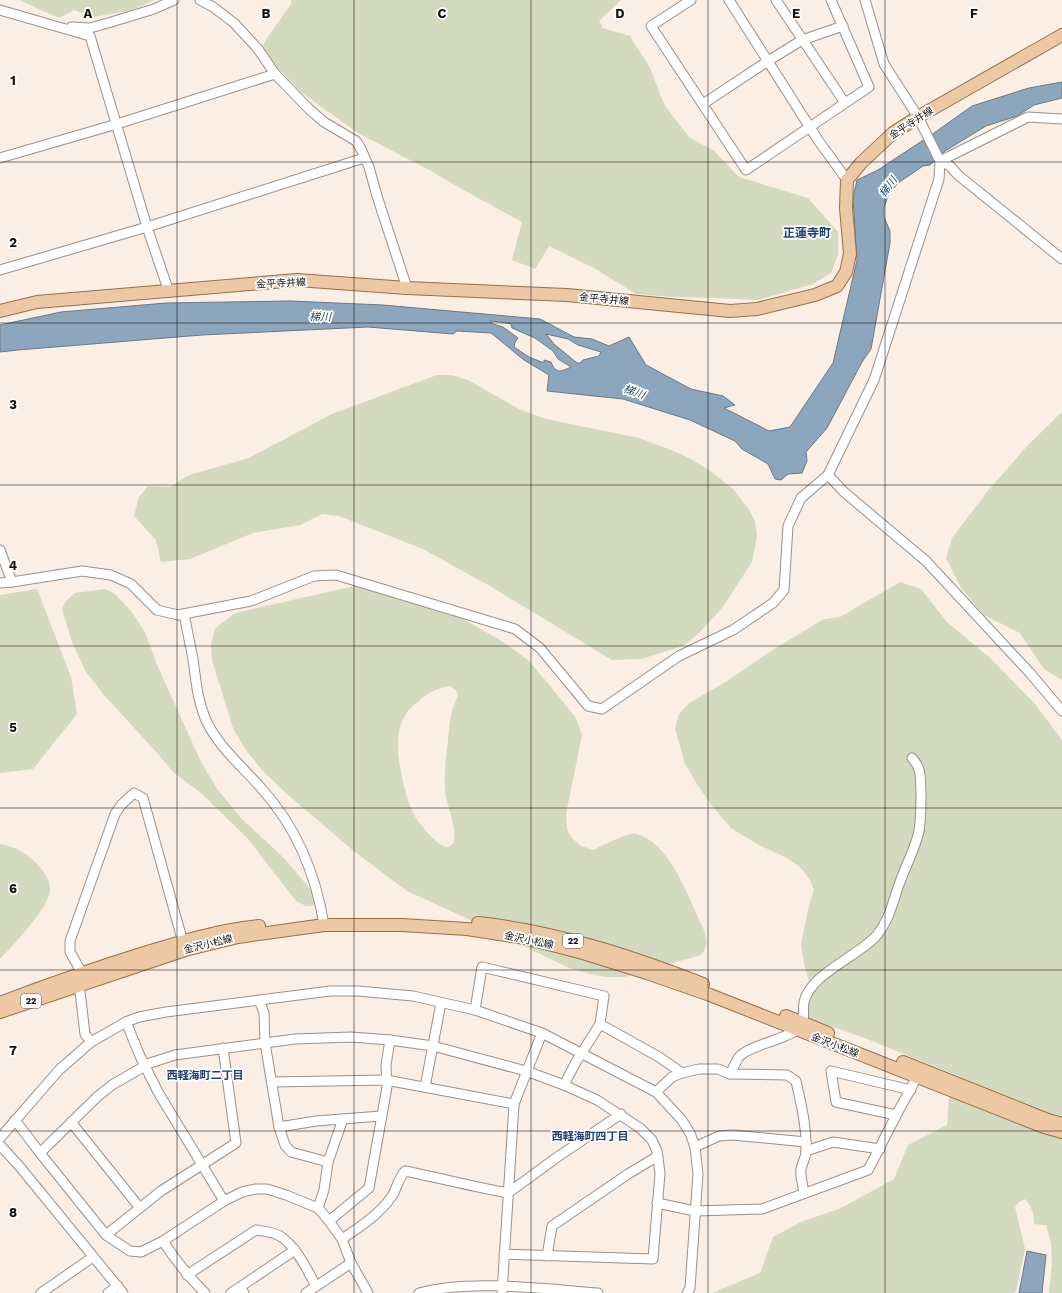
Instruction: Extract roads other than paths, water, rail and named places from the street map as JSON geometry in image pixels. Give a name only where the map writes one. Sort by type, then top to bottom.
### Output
[{"type":"main road","name":"金平寺井線","points":[[0,311],[37,302],[297,280],[407,288],[567,295],[730,311],[757,309],[815,295],[837,286],[846,272],[850,254],[846,208],[847,180],[860,163],[893,133],[919,121],[1062,35]]},
{"type":"main road","name":"金沢小松線","points":[[0,1002],[82,973],[184,945],[323,922],[467,929],[525,938],[583,952],[800,1026],[1062,1124]]},
{"type":"main road","name":"金沢小松線","points":[[0,1012],[79,985],[184,945]]},
{"type":"main road","name":"金沢小松線","points":[[800,1026],[916,1077],[1044,1127],[1062,1132]]},
{"type":"street","points":[[60,27],[90,28],[154,9],[174,0]]},
{"type":"street","points":[[200,0],[213,7],[234,24],[258,49],[275,74],[309,110],[324,122],[356,141],[369,166],[373,183],[407,288]]},
{"type":"street","points":[[691,0],[651,26],[746,170],[869,87],[832,0]]},
{"type":"street","points":[[729,0],[810,127],[847,180]]},
{"type":"street","points":[[776,0],[845,103]]},
{"type":"street","points":[[0,583],[82,571],[111,575],[131,584],[157,610],[178,616],[251,601],[314,576],[336,575],[515,629],[540,648],[588,706],[602,709],[679,656],[733,630],[773,603],[784,590],[788,526],[800,498],[828,475],[874,380],[939,179],[940,161],[919,121],[884,64],[866,0]]},
{"type":"street","points":[[0,10],[90,36],[147,227],[169,292]]},
{"type":"street","points":[[703,104],[802,40],[843,26]]},
{"type":"street","points":[[0,158],[117,124],[275,74]]},
{"type":"street","points":[[940,161],[1028,117],[1062,119]]},
{"type":"street","points":[[0,270],[147,227],[364,158]]},
{"type":"street","points":[[940,161],[950,166],[958,175],[1062,259]]},
{"type":"street","points":[[828,475],[844,492],[926,561],[1030,673],[1062,711]]},
{"type":"street","points":[[0,550],[12,582]]},
{"type":"street","points":[[184,614],[193,658],[197,692],[206,718],[214,733],[228,752],[263,790],[290,826],[308,865],[315,885],[323,922]]},
{"type":"street","points":[[730,1074],[739,1057],[747,1051],[790,1034],[800,1026],[804,1001],[812,986],[839,963],[855,954],[876,936],[890,915],[919,830],[921,784],[918,765],[912,758]]},
{"type":"street","points":[[91,1042],[85,1034],[79,985],[82,973],[70,952],[70,941],[115,814],[121,804],[134,793],[143,798],[184,945]]},
{"type":"street","points":[[475,1010],[482,967],[604,996],[600,1024],[564,1085]]},
{"type":"street","points":[[0,1138],[59,1070],[91,1042],[126,1022],[139,1017],[166,1012],[330,991],[358,991],[413,996],[475,1010],[542,1033],[656,1092],[681,1119],[690,1133],[695,1147],[698,1174],[690,1288],[687,1293]]},
{"type":"street","points":[[259,1000],[264,1013],[265,1043],[279,1127],[285,1145],[292,1152],[328,1162]]},
{"type":"street","points":[[425,1087],[441,1003]]},
{"type":"street","points":[[126,1022],[145,1066],[169,1110],[224,1201]]},
{"type":"street","points":[[600,1024],[659,1057],[682,1073]]},
{"type":"street","points":[[503,1290],[514,1104],[542,1033]]},
{"type":"street","points":[[40,1153],[96,1097],[112,1085],[145,1066],[175,1055],[295,1039],[351,1037],[390,1040],[433,1046],[526,1071],[564,1085],[597,1100],[621,1114],[640,1128],[652,1140],[658,1156],[660,1173],[653,1259],[504,1254]]},
{"type":"street","points":[[329,1221],[369,1188],[387,1087],[386,1066],[390,1040]]},
{"type":"street","points":[[106,1235],[161,1191],[203,1165],[236,1142],[223,1048]]},
{"type":"street","points":[[656,1092],[672,1077],[699,1069],[718,1069],[730,1074],[787,1076],[796,1081],[804,1120],[806,1147],[805,1158],[801,1166],[804,1194]]},
{"type":"street","points":[[896,1115],[836,1102],[831,1071],[911,1090]]},
{"type":"street","points":[[657,1203],[695,1211],[762,1209],[868,1170],[896,1115],[911,1090],[916,1077]]},
{"type":"street","points":[[272,1082],[386,1080],[514,1104]]},
{"type":"street","points":[[342,1239],[377,1213],[392,1196],[401,1176],[405,1172],[508,1193],[621,1114]]},
{"type":"street","points":[[279,1127],[316,1121],[381,1116]]},
{"type":"street","points":[[318,1208],[324,1190],[328,1162],[343,1119]]},
{"type":"street","points":[[15,1120],[106,1235],[130,1251],[141,1252],[163,1241],[224,1201],[242,1192],[256,1189],[267,1189],[318,1208],[342,1239],[351,1262],[368,1293]]},
{"type":"street","points":[[71,1122],[140,1208]]},
{"type":"street","points":[[695,1147],[719,1136],[732,1135],[806,1147],[833,1142],[880,1149]]},
{"type":"street","points":[[0,1145],[20,1167],[121,1290],[108,1293]]},
{"type":"street","points":[[547,1256],[552,1226],[628,1174],[658,1156]]},
{"type":"street","points":[[187,1275],[256,1230],[280,1236],[295,1250],[316,1286]]},
{"type":"street","points":[[163,1241],[187,1275],[205,1293]]},
{"type":"street","points":[[231,1293],[242,1290],[295,1250]]},
{"type":"street","points":[[41,1293],[93,1257]]},
{"type":"street","points":[[306,1293],[351,1262]]},
{"type":"street","points":[[419,1293],[459,1287],[598,1293]]},
{"type":"water","name":"梯川","points":[[1062,82],[1062,98],[1034,105],[1017,116],[986,126],[945,151],[930,165],[923,166],[898,183],[889,194],[884,207],[884,217],[890,231],[890,243],[871,349],[862,362],[827,428],[806,452],[807,461],[802,473],[788,474],[781,480],[775,479],[768,464],[742,449],[735,441],[690,420],[623,399],[547,391],[549,375],[524,360],[491,333],[457,331],[453,334],[368,327],[202,335],[0,352],[0,325],[61,312],[166,303],[290,301],[383,305],[540,319],[574,337],[592,339],[609,346],[629,337],[646,365],[691,389],[723,396],[735,405],[724,408],[769,431],[790,427],[833,363],[857,260],[853,198],[857,180],[878,170],[972,106],[1029,88]],"holes":[[[490,321],[511,324],[512,328],[535,338],[553,351],[558,359],[571,367],[560,371],[555,369],[551,362],[544,360],[544,363],[529,357],[514,347],[518,338],[503,327],[493,324]],[[546,334],[568,339],[578,345],[601,352],[599,356],[577,363],[554,344]]]},
{"type":"water","points":[[1027,1251],[1046,1255],[1042,1293],[1019,1293]]},
{"type":"district","name":"正蓮寺町","points":[[807,233]]},
{"type":"district","name":"西軽海町二丁目","points":[[205,1075]]},
{"type":"district","name":"西軽海町四丁目","points":[[590,1136]]}]
